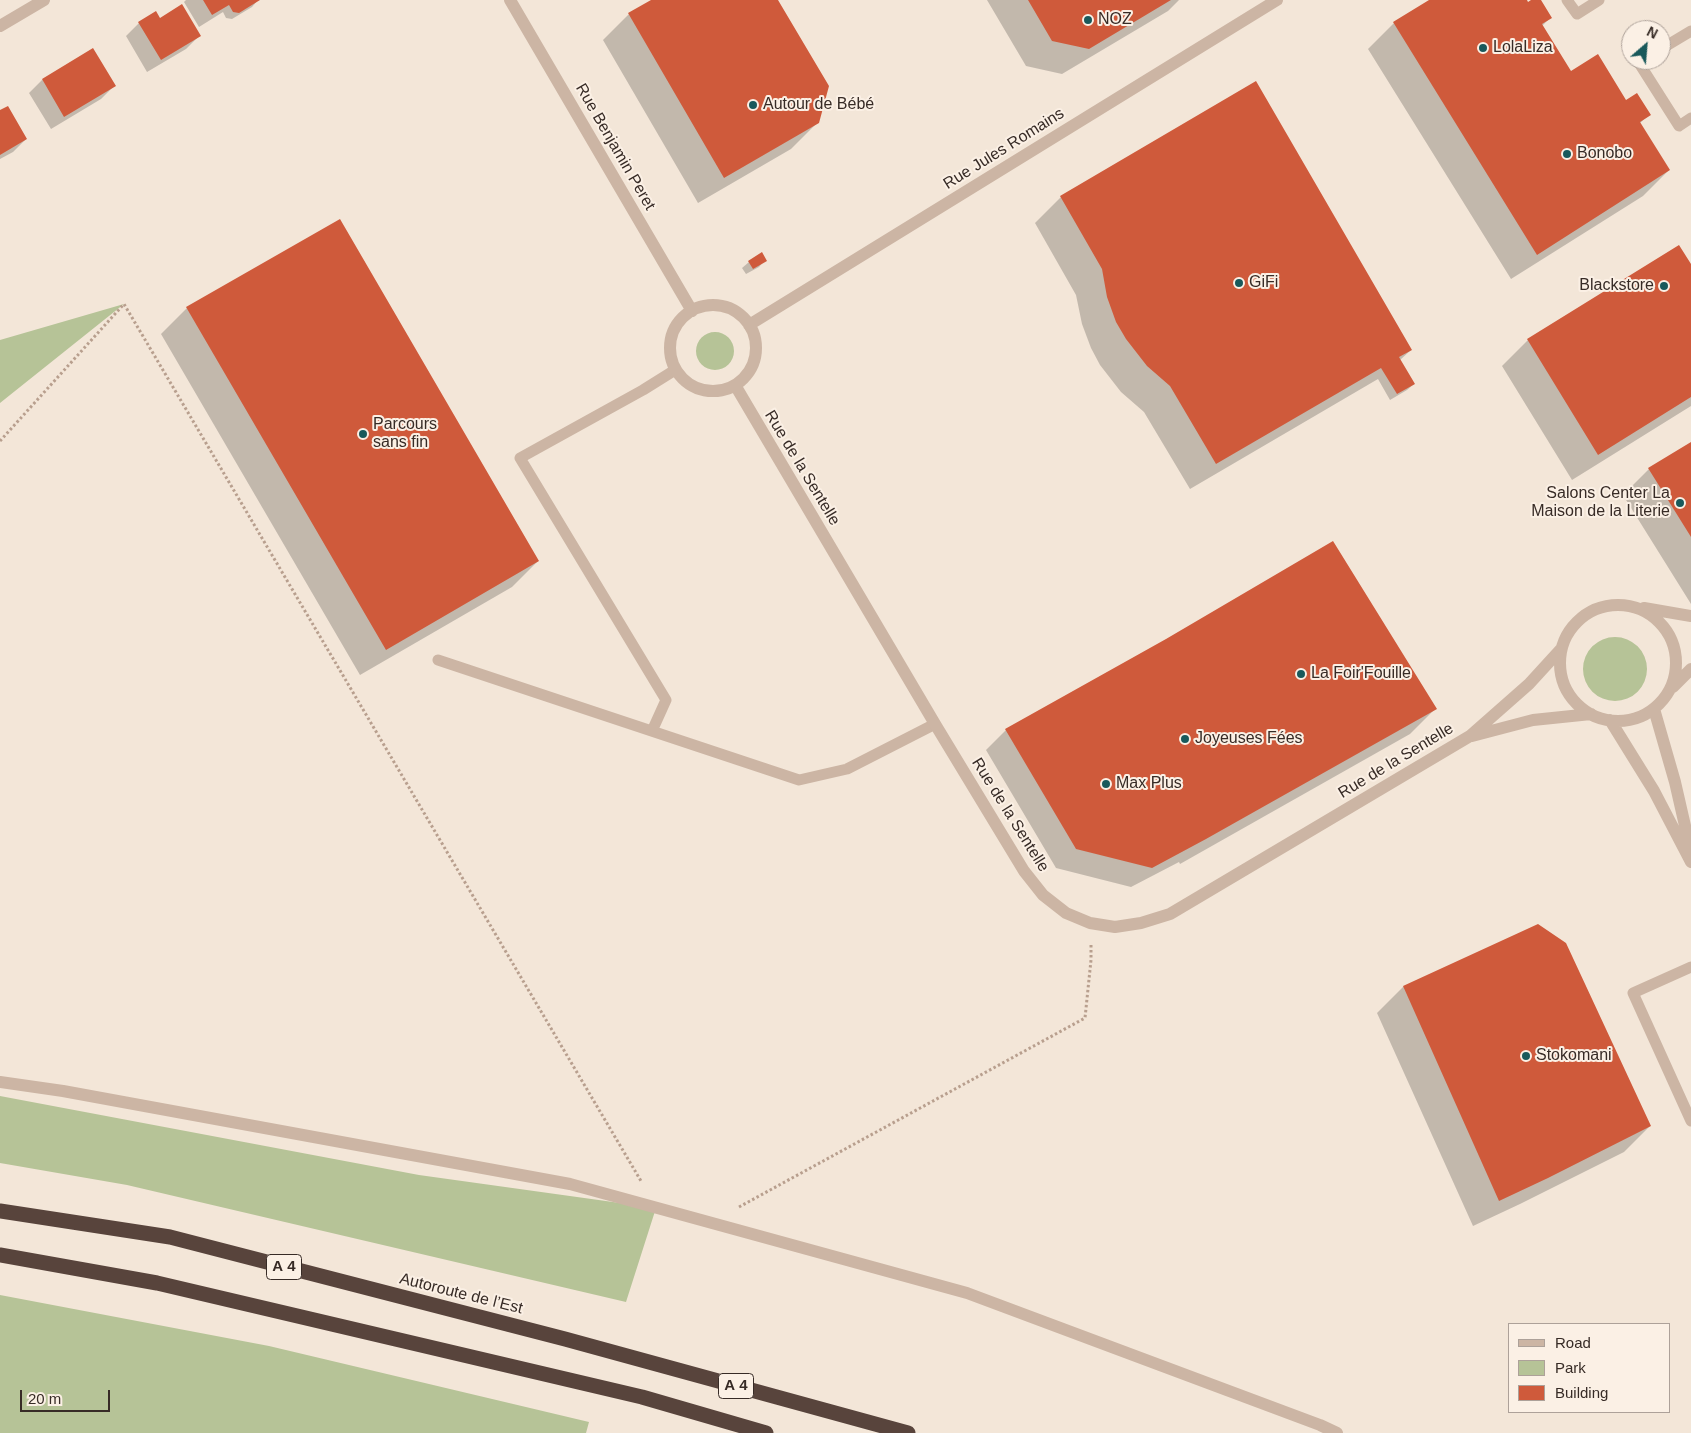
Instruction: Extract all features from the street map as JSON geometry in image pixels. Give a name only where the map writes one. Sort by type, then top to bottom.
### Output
[{"type":"highway","name":"Autoroute de l’Est","points":[[0,1211],[170,1237],[565,1339],[908,1433]]},
{"type":"highway","name":"A 4","points":[[0,1255],[158,1283],[642,1397],[766,1433]]},
{"type":"street","points":[[0,26],[44,0]]},
{"type":"street","name":"Rue Benjamin Peret","points":[[510,0],[692,311]]},
{"type":"street","name":"Rue Jules Romains","points":[[749,326],[1277,0]]},
{"type":"street","points":[[704,306],[717,306],[729,309],[740,316],[749,326],[754,338],[756,352],[753,365],[735,386],[716,391],[695,388],[675,370],[670,357],[673,330],[681,319],[692,311],[704,306]]},
{"type":"street","name":"Rue de la Sentelle","points":[[735,386],[934,724],[1024,871],[1043,895],[1066,913],[1090,923],[1115,927],[1140,923],[1170,914],[1470,736],[1529,684],[1561,648]]},
{"type":"street","points":[[1691,616],[1620,604],[1603,606],[1587,613],[1574,624],[1566,635],[1561,648],[1560,668],[1565,686],[1576,702],[1591,714],[1610,720],[1626,720],[1641,717],[1654,709],[1691,669]]},
{"type":"street","points":[[1636,607],[1652,615],[1664,626],[1673,641],[1677,658],[1676,675],[1670,691]]},
{"type":"street","points":[[1654,709],[1675,782],[1691,852]]},
{"type":"street","name":"Rue de la Sentelle","points":[[1470,736],[1533,720],[1591,714]]},
{"type":"street","points":[[1610,720],[1654,791],[1691,862]]},
{"type":"street","points":[[0,1082],[63,1091],[560,1182],[967,1293],[1320,1424],[1336,1433]]},
{"type":"lane","points":[[1567,0],[1577,14],[1599,0]]},
{"type":"lane","points":[[1671,43],[1691,30]]},
{"type":"lane","points":[[1643,70],[1679,126],[1691,118]]},
{"type":"lane","points":[[652,731],[666,700],[520,458],[643,390],[675,370]]},
{"type":"lane","points":[[438,660],[799,780],[847,769],[934,724]]},
{"type":"lane","points":[[1691,967],[1634,993],[1691,1121]]},
{"type":"path","points":[[0,440],[124,304],[656,1208]]},
{"type":"path","points":[[711,1222],[1085,1018],[1091,960],[1090,923]]},
{"type":"green space","points":[[124,304],[0,403],[0,340]]},
{"type":"green space","points":[[715,332],[728,338],[734,351],[728,364],[715,370],[702,364],[696,351],[702,338]]},
{"type":"green space","points":[[1615,637],[1633,643],[1641,651],[1647,669],[1641,687],[1633,695],[1615,701],[1597,695],[1589,687],[1583,669],[1589,651],[1597,643]]},
{"type":"green space","points":[[0,1096],[419,1175],[656,1208],[626,1302],[127,1185],[0,1163]]},
{"type":"green space","points":[[0,1295],[269,1346],[589,1422],[586,1433],[0,1433]]},
{"type":"building","points":[[203,0],[260,0],[239,13],[233,12],[229,5],[212,15]]},
{"type":"building","name":"Autour de Bébé","points":[[651,0],[778,0],[829,86],[819,123],[724,178],[628,13]]},
{"type":"building","name":"NOZ","points":[[1028,0],[1171,0],[1089,49],[1052,41]]},
{"type":"building","points":[[1429,0],[1527,0],[1528,2],[1531,0],[1541,0],[1552,18],[1542,24],[1571,71],[1598,54],[1626,100],[1637,93],[1651,115],[1640,122],[1670,170],[1537,255],[1393,22]]},
{"type":"building","points":[[182,4],[201,36],[161,60],[138,22],[156,11],[160,18]]},
{"type":"building","points":[[93,48],[116,86],[64,117],[42,79]]},
{"type":"building","name":"GiFi","points":[[1256,81],[1412,350],[1399,357],[1415,384],[1397,394],[1381,368],[1216,464],[1170,386],[1147,366],[1126,339],[1116,322],[1107,297],[1102,269],[1060,196]]},
{"type":"building","points":[[8,106],[27,139],[0,155],[0,110]]},
{"type":"building","name":"Parcours sans fin","points":[[340,219],[539,561],[386,650],[186,307]]},
{"type":"building","points":[[1679,245],[1691,264],[1691,397],[1598,455],[1527,339]]},
{"type":"building","points":[[762,252],[767,261],[753,269],[748,261]]},
{"type":"building","name":"Salons Center La Maison de la Literie","points":[[1691,442],[1691,537],[1648,468]]},
{"type":"building","points":[[1333,541],[1437,709],[1152,868],[1076,849],[1005,729],[1166,639]]},
{"type":"building","name":"Stokomani","points":[[1538,924],[1566,943],[1651,1126],[1499,1201],[1403,986]]},
{"type":"place","name":"NOZ","points":[[1088,20]]},
{"type":"place","name":"LolaLiza","points":[[1483,48]]},
{"type":"place","name":"Autour de Bébé","points":[[753,105]]},
{"type":"place","name":"Bonobo","points":[[1567,154]]},
{"type":"place","name":"GiFi","points":[[1239,283]]},
{"type":"place","name":"Blackstore","points":[[1664,286]]},
{"type":"place","name":"Parcours sans fin","points":[[363,434]]},
{"type":"place","name":"Salons Center La Maison de la Literie","points":[[1680,503]]},
{"type":"place","name":"La Foir'Fouille","points":[[1301,674]]},
{"type":"place","name":"Joyeuses Fées","points":[[1185,739]]},
{"type":"place","name":"Max Plus","points":[[1106,784]]},
{"type":"place","name":"Stokomani","points":[[1526,1056]]}]
